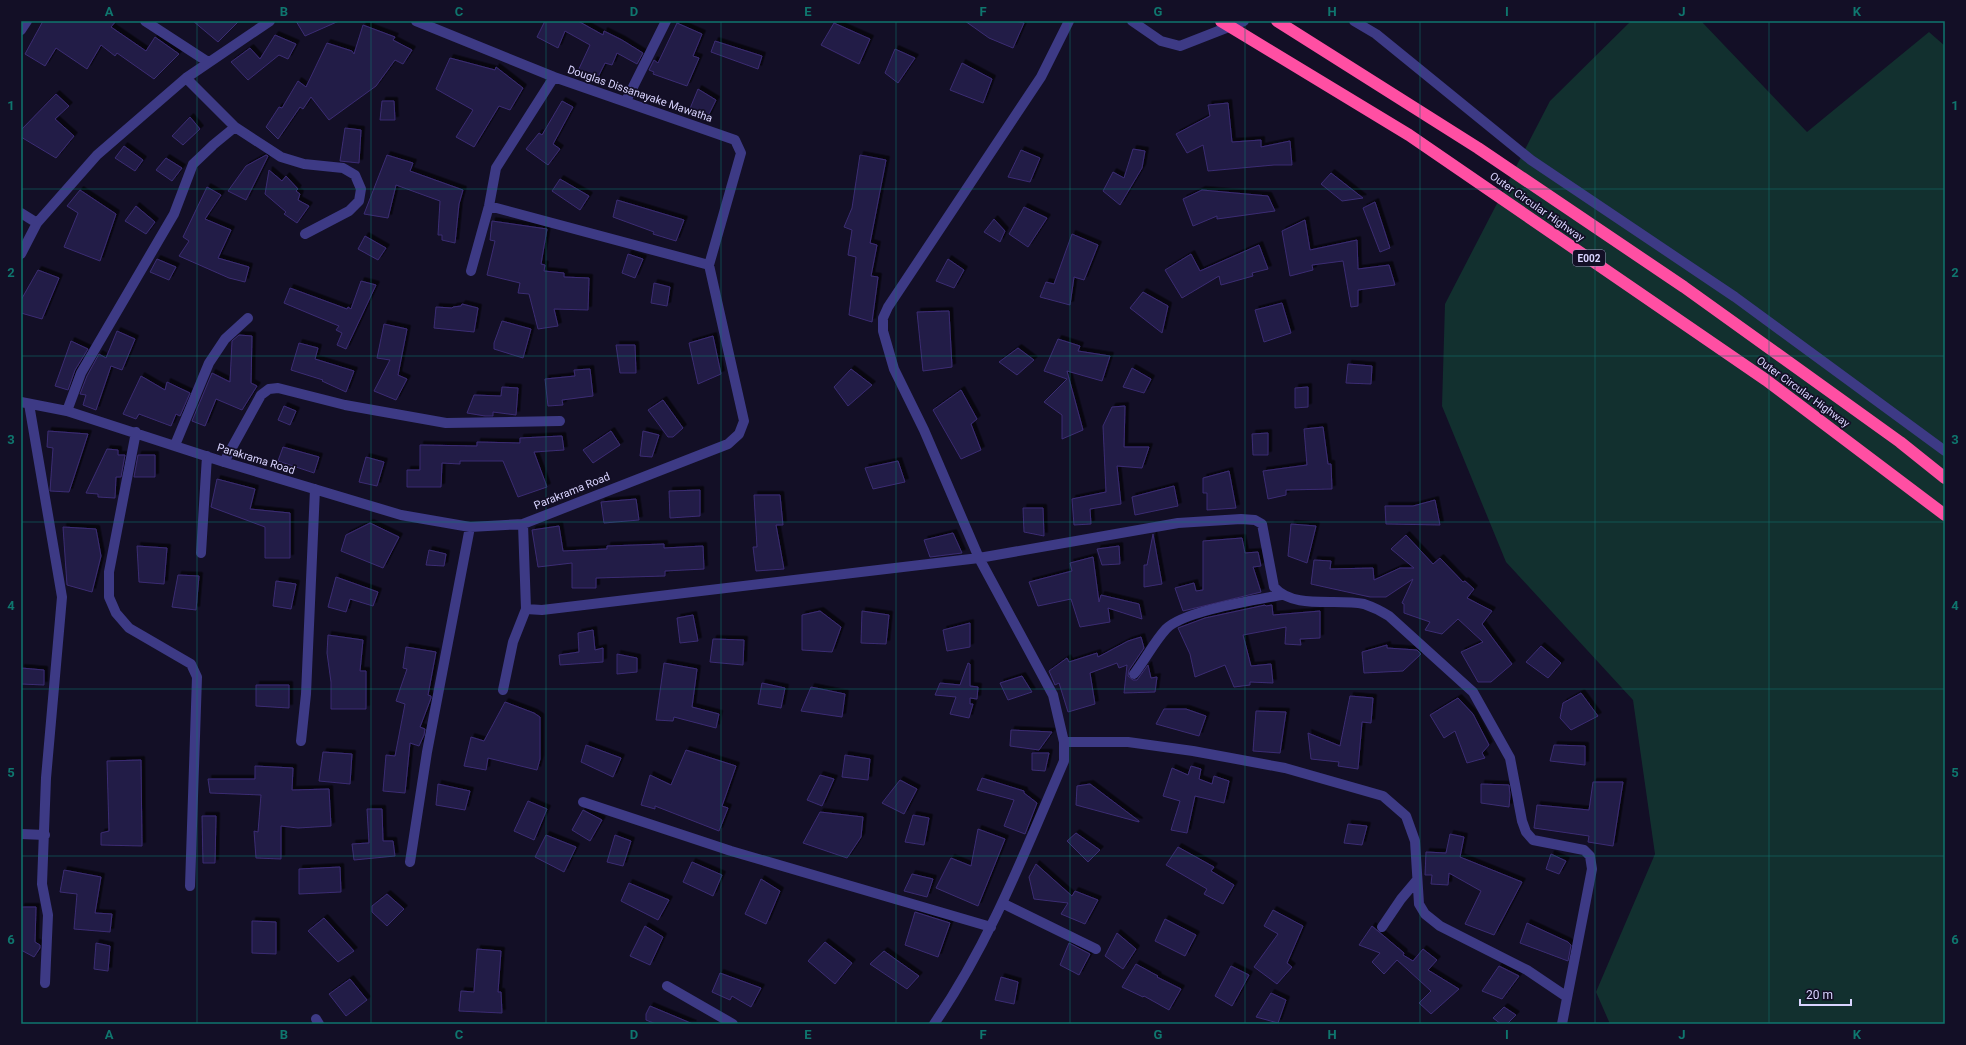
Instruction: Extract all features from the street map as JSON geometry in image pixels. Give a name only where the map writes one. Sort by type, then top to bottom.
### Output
[{"type":"highway","name":"Outer Circular Highway","points":[[1220,21],[1416,139],[1766,380],[1945,515]]},
{"type":"highway","name":"Outer Circular Highway","points":[[1277,21],[1478,148],[1684,287],[1900,442],[1945,478]]},
{"type":"street","points":[[21,30],[27,21]]},
{"type":"street","points":[[144,21],[208,62]]},
{"type":"street","points":[[21,254],[37,223],[97,155],[186,78],[270,21]]},
{"type":"street","name":"Douglas Dissanayake Mawatha","points":[[416,21],[554,77],[735,140],[741,153],[709,264]]},
{"type":"street","points":[[626,101],[666,21]]},
{"type":"street","points":[[934,1024],[954,994],[991,927],[1064,761],[1064,742],[1053,695],[979,558],[924,430],[894,369],[883,331],[883,318],[888,307],[1041,77],[1069,21]]},
{"type":"street","points":[[1132,21],[1161,41],[1180,46],[1244,21]]},
{"type":"street","points":[[1354,21],[1376,34],[1531,160],[1735,297],[1945,451]]},
{"type":"street","points":[[471,270],[489,206],[496,168],[554,77]]},
{"type":"street","points":[[186,78],[234,127],[281,157],[304,164],[343,168],[355,175],[361,189],[360,201],[349,211],[304,234]]},
{"type":"street","points":[[66,411],[81,373],[174,214],[193,164],[234,127]]},
{"type":"street","points":[[489,206],[709,264]]},
{"type":"street","points":[[21,213],[37,223]]},
{"type":"street","name":"Parakrama Road","points":[[25,403],[66,411],[136,432],[224,462],[401,515],[470,527],[523,524],[728,444],[739,434],[744,420],[709,264]]},
{"type":"street","points":[[175,445],[209,363],[226,339],[248,318]]},
{"type":"street","points":[[224,462],[261,395],[269,389],[278,388],[345,405],[446,423],[560,420]]},
{"type":"street","points":[[25,403],[62,597],[46,778],[42,884],[48,915],[45,984]]},
{"type":"street","points":[[136,432],[109,572],[109,597],[116,612],[129,628],[192,664],[197,678],[190,886]]},
{"type":"street","points":[[201,553],[207,456]]},
{"type":"street","points":[[301,741],[306,694],[315,489]]},
{"type":"street","points":[[526,609],[542,610],[979,558],[1178,523],[1241,519],[1255,520],[1262,524],[1274,587],[1281,595]]},
{"type":"street","points":[[503,690],[513,642],[526,609],[523,524]]},
{"type":"street","points":[[410,862],[428,752],[470,527]]},
{"type":"street","points":[[1134,674],[1167,628],[1179,621],[1236,604],[1281,595],[1300,600],[1362,604],[1374,607],[1389,616],[1473,692],[1510,758],[1526,832],[1533,840],[1584,850],[1590,856],[1592,869],[1562,1024]]},
{"type":"street","points":[[1064,742],[1128,742],[1192,751],[1285,768],[1383,796],[1406,816],[1415,841],[1419,904],[1425,914],[1440,926],[1527,970],[1567,996]]},
{"type":"street","points":[[583,802],[731,851],[991,927]]},
{"type":"street","points":[[21,834],[45,835]]},
{"type":"street","points":[[1382,927],[1400,899],[1417,880]]},
{"type":"street","points":[[1002,903],[1096,949]]},
{"type":"street","points":[[667,986],[733,1024]]},
{"type":"green space","points":[[1631,21],[1701,21],[1807,132],[1929,32],[1945,46],[1945,1024],[1610,1024],[1596,992],[1655,854],[1633,700],[1506,562],[1442,406],[1445,304],[1550,101]]},
{"type":"building","points":[[43,21],[116,21],[111,27],[146,51],[155,37],[179,54],[154,79],[117,53],[115,56],[101,45],[87,69],[56,48],[45,66],[25,54]]},
{"type":"building","points":[[193,21],[239,21],[218,42]]},
{"type":"building","points":[[296,21],[339,21],[305,36]]},
{"type":"building","points":[[545,21],[578,21],[603,35],[604,31],[643,53],[637,64],[617,53],[612,65],[605,63],[596,81],[577,73],[590,45],[565,31],[558,48],[537,37]]},
{"type":"building","points":[[965,21],[1015,21],[1024,23],[1013,48],[989,38]]},
{"type":"building","points":[[677,23],[702,34],[693,56],[699,58],[687,86],[653,74],[654,72],[649,70],[654,60],[658,63]]},
{"type":"building","points":[[834,23],[870,39],[859,64],[821,45]]},
{"type":"building","points":[[363,25],[395,37],[393,40],[412,50],[403,64],[395,60],[376,86],[329,120],[311,97],[303,109],[300,107],[278,139],[266,127],[279,107],[282,108],[298,81],[306,87],[327,43],[352,51],[354,54]]},
{"type":"building","points":[[275,35],[296,44],[288,59],[279,55],[248,80],[231,62],[250,48],[260,59]]},
{"type":"building","points":[[715,41],[762,56],[758,69],[711,52]]},
{"type":"building","points":[[895,49],[915,58],[898,83],[885,73]]},
{"type":"building","points":[[450,58],[495,70],[496,67],[523,88],[510,110],[499,106],[474,147],[456,137],[473,110],[436,89]]},
{"type":"building","points":[[962,63],[992,79],[983,103],[950,90]]},
{"type":"building","points":[[698,89],[716,100],[706,120],[689,111]]},
{"type":"building","points":[[56,94],[69,106],[55,119],[74,136],[56,158],[21,137],[21,130]]},
{"type":"building","points":[[382,101],[394,101],[395,120],[380,120]]},
{"type":"building","points":[[562,101],[573,107],[553,144],[560,149],[548,165],[526,149],[539,133],[542,135]]},
{"type":"building","points":[[1228,103],[1232,142],[1261,140],[1261,147],[1290,141],[1292,165],[1274,165],[1208,171],[1203,145],[1187,153],[1176,134],[1210,116],[1208,105]]},
{"type":"building","points":[[190,117],[200,129],[183,145],[172,136]]},
{"type":"building","points":[[345,128],[361,130],[359,163],[340,161]]},
{"type":"building","points":[[124,146],[143,160],[135,171],[115,158]]},
{"type":"building","points":[[1133,149],[1145,151],[1142,168],[1120,205],[1103,191],[1113,172],[1124,178]]},
{"type":"building","points":[[1021,150],[1040,158],[1030,182],[1008,177]]},
{"type":"building","points":[[266,155],[268,156],[246,200],[228,191],[246,166]]},
{"type":"building","points":[[387,155],[413,163],[410,171],[463,190],[459,204],[455,243],[442,240],[442,235],[438,235],[440,201],[396,185],[388,218],[364,214]]},
{"type":"building","points":[[860,155],[886,160],[870,243],[877,245],[871,276],[878,277],[872,322],[849,315],[856,257],[848,255],[852,230],[844,227],[852,208]]},
{"type":"building","points":[[166,158],[182,168],[172,181],[156,170]]},
{"type":"building","points":[[269,170],[282,181],[286,176],[298,189],[296,191],[300,194],[298,200],[309,206],[297,223],[284,214],[286,212],[265,194]]},
{"type":"building","points":[[1331,173],[1363,198],[1342,201],[1321,184]]},
{"type":"building","points":[[560,179],[589,196],[580,210],[552,191]]},
{"type":"building","points":[[207,187],[221,195],[205,219],[231,230],[218,258],[249,267],[245,282],[229,278],[179,256],[189,241],[183,237]]},
{"type":"building","points":[[80,190],[116,214],[100,261],[64,247],[78,213],[67,206]]},
{"type":"building","points":[[1202,190],[1268,196],[1275,211],[1217,219],[1217,216],[1193,226],[1183,199]]},
{"type":"building","points":[[617,200],[684,220],[676,241],[653,234],[654,232],[613,217]]},
{"type":"building","points":[[1375,202],[1390,248],[1380,252],[1363,208]]},
{"type":"building","points":[[136,206],[155,222],[146,234],[125,221]]},
{"type":"building","points":[[1024,207],[1047,218],[1028,247],[1009,234]]},
{"type":"building","points":[[994,219],[1005,231],[1000,242],[984,232]]},
{"type":"building","points":[[1305,220],[1310,250],[1357,240],[1358,269],[1389,265],[1395,285],[1358,290],[1358,306],[1351,307],[1343,261],[1312,265],[1313,270],[1290,276],[1282,231]]},
{"type":"building","points":[[492,221],[547,229],[541,264],[545,265],[544,271],[564,273],[564,277],[589,278],[588,310],[554,309],[558,326],[538,329],[529,294],[518,293],[520,283],[487,275],[495,241],[490,240]]},
{"type":"building","points":[[1072,234],[1098,245],[1084,280],[1074,277],[1070,305],[1040,297],[1046,282],[1054,284]]},
{"type":"building","points":[[365,236],[386,248],[378,260],[358,249]]},
{"type":"building","points":[[1259,245],[1268,269],[1252,273],[1253,276],[1221,285],[1219,276],[1182,298],[1165,270],[1191,254],[1200,271]]},
{"type":"building","points":[[628,254],[643,259],[635,278],[622,273]]},
{"type":"building","points":[[157,259],[176,267],[169,280],[150,272]]},
{"type":"building","points":[[948,259],[964,270],[954,288],[936,281]]},
{"type":"building","points":[[38,270],[59,278],[42,319],[21,313],[21,300]]},
{"type":"building","points":[[361,281],[376,285],[346,349],[337,345],[342,333],[336,330],[339,326],[284,303],[290,288],[347,309],[348,307],[351,309]]},
{"type":"building","points":[[654,283],[670,287],[667,306],[651,303]]},
{"type":"building","points":[[1143,292],[1168,306],[1162,333],[1130,308]]},
{"type":"building","points":[[1282,303],[1291,333],[1264,342],[1255,310]]},
{"type":"building","points":[[462,304],[478,308],[474,332],[434,328],[436,307],[452,308],[461,306]]},
{"type":"building","points":[[949,311],[952,367],[923,371],[917,312]]},
{"type":"building","points":[[502,321],[531,329],[523,358],[494,349],[494,343]]},
{"type":"building","points":[[384,324],[407,329],[398,375],[407,379],[396,400],[374,391],[390,360],[377,358]]},
{"type":"building","points":[[117,331],[135,339],[122,370],[111,366],[96,410],[83,405],[86,395],[80,394],[87,376],[99,354],[106,358]]},
{"type":"building","points":[[239,335],[252,336],[251,383],[257,386],[242,410],[216,399],[205,426],[192,421],[212,373],[230,382],[232,341]]},
{"type":"building","points":[[713,336],[721,374],[698,384],[689,343]]},
{"type":"building","points":[[1058,339],[1080,346],[1078,351],[1110,356],[1102,381],[1067,371],[1083,430],[1062,439],[1062,415],[1044,402],[1067,379],[1044,371]]},
{"type":"building","points":[[71,341],[88,349],[75,370],[68,390],[55,386]]},
{"type":"building","points":[[299,343],[318,348],[315,359],[354,371],[346,392],[322,381],[323,380],[291,370]]},
{"type":"building","points":[[616,345],[635,345],[636,373],[620,373]]},
{"type":"building","points":[[1018,348],[1034,360],[1017,375],[999,362]]},
{"type":"building","points":[[1348,364],[1372,366],[1371,384],[1346,383]]},
{"type":"building","points":[[1132,368],[1151,379],[1144,393],[1123,387]]},
{"type":"building","points":[[590,369],[593,396],[562,400],[563,405],[548,406],[545,379],[575,376],[574,370]]},
{"type":"building","points":[[851,369],[872,385],[848,406],[834,387]]},
{"type":"building","points":[[141,376],[165,390],[167,382],[190,393],[180,416],[176,414],[171,426],[139,414],[136,419],[123,414]]},
{"type":"building","points":[[502,387],[518,388],[516,415],[493,412],[493,416],[485,416],[467,413],[474,395],[501,396]]},
{"type":"building","points":[[1308,387],[1308,407],[1295,408],[1295,388]]},
{"type":"building","points":[[961,390],[977,419],[971,424],[981,450],[961,459],[933,410]]},
{"type":"building","points":[[663,400],[683,428],[673,437],[668,437],[648,410]]},
{"type":"building","points":[[284,406],[296,411],[290,425],[278,420]]},
{"type":"building","points":[[1125,406],[1124,447],[1149,447],[1142,468],[1117,466],[1121,504],[1090,509],[1091,524],[1074,525],[1072,499],[1106,492],[1103,426],[1112,407]]},
{"type":"building","points":[[1323,427],[1328,464],[1331,464],[1332,489],[1286,490],[1286,495],[1268,499],[1263,471],[1307,465],[1304,429]]},
{"type":"building","points":[[48,431],[88,434],[69,492],[50,491],[53,448],[47,447]]},
{"type":"building","points":[[611,431],[620,445],[593,463],[583,450]]},
{"type":"building","points":[[643,431],[659,435],[652,457],[640,456]]},
{"type":"building","points":[[1268,433],[1268,455],[1253,455],[1252,434]]},
{"type":"building","points":[[562,436],[564,450],[534,452],[547,487],[518,497],[503,461],[460,461],[460,464],[442,463],[441,487],[407,487],[407,470],[420,470],[420,445],[477,446],[477,442],[520,443],[520,438]]},
{"type":"building","points":[[283,447],[319,457],[314,473],[278,461]]},
{"type":"building","points":[[107,449],[118,450],[118,455],[125,455],[121,477],[116,477],[115,498],[98,497],[98,494],[86,493]]},
{"type":"building","points":[[138,455],[155,455],[155,477],[134,477]]},
{"type":"building","points":[[366,457],[384,462],[377,486],[359,482]]},
{"type":"building","points":[[898,461],[905,482],[873,489],[865,468]]},
{"type":"building","points":[[1229,471],[1236,508],[1207,510],[1207,493],[1203,493],[1203,478]]},
{"type":"building","points":[[217,479],[255,489],[250,509],[290,513],[290,558],[265,558],[265,527],[211,507]]},
{"type":"building","points":[[1174,486],[1178,506],[1135,515],[1132,497]]},
{"type":"building","points":[[700,490],[700,516],[670,518],[669,491]]},
{"type":"building","points":[[754,495],[780,495],[783,525],[776,525],[784,569],[756,571],[753,547],[757,547]]},
{"type":"building","points":[[636,499],[639,520],[604,523],[601,502]]},
{"type":"building","points":[[1435,500],[1440,525],[1386,524],[1385,506],[1413,506]]},
{"type":"building","points":[[1023,508],[1043,508],[1044,536],[1024,532]]},
{"type":"building","points":[[370,523],[399,537],[383,568],[341,551],[346,535]]},
{"type":"building","points":[[1291,524],[1316,526],[1307,563],[1288,556]]},
{"type":"building","points":[[559,526],[563,551],[607,549],[607,546],[664,544],[664,548],[703,546],[704,569],[665,571],[665,576],[596,578],[596,588],[572,588],[572,563],[538,567],[532,530]]},
{"type":"building","points":[[63,527],[96,529],[101,556],[92,592],[67,585]]},
{"type":"building","points":[[953,533],[962,553],[930,557],[924,540]]},
{"type":"building","points":[[1153,534],[1162,584],[1144,587],[1144,565],[1147,565]]},
{"type":"building","points":[[1406,535],[1433,564],[1440,558],[1463,582],[1465,581],[1474,589],[1467,598],[1492,611],[1482,624],[1512,664],[1491,682],[1478,682],[1461,652],[1483,642],[1458,619],[1442,634],[1425,630],[1430,622],[1404,613],[1404,604],[1402,603],[1413,579],[1386,597],[1370,597],[1311,584],[1314,560],[1331,561],[1330,569],[1373,568],[1374,580],[1400,568],[1414,568],[1391,549]]},
{"type":"building","points":[[1242,538],[1245,553],[1258,552],[1261,566],[1253,567],[1261,592],[1183,611],[1175,588],[1194,583],[1196,591],[1203,590],[1203,541]]},
{"type":"building","points":[[137,546],[167,548],[164,584],[139,582]]},
{"type":"building","points":[[1119,546],[1120,564],[1102,565],[1097,549]]},
{"type":"building","points":[[429,550],[446,554],[444,566],[426,565]]},
{"type":"building","points":[[1093,557],[1099,602],[1101,595],[1139,604],[1142,619],[1108,608],[1110,622],[1080,627],[1071,599],[1038,606],[1029,582],[1072,571],[1070,563]]},
{"type":"building","points":[[178,575],[199,576],[196,610],[172,607]]},
{"type":"building","points":[[336,577],[378,592],[373,606],[350,599],[346,612],[328,607]]},
{"type":"building","points":[[276,581],[296,584],[291,609],[273,606]]},
{"type":"building","points":[[1265,605],[1272,605],[1273,615],[1320,611],[1320,638],[1300,639],[1301,645],[1285,644],[1286,627],[1243,635],[1251,666],[1271,664],[1273,683],[1250,682],[1250,685],[1234,687],[1225,665],[1195,677],[1190,654],[1178,628],[1205,618]]},
{"type":"building","points":[[820,611],[841,627],[832,652],[802,650],[802,615]]},
{"type":"building","points":[[862,611],[889,615],[886,644],[861,643]]},
{"type":"building","points":[[693,615],[698,641],[680,643],[677,618]]},
{"type":"building","points":[[970,623],[970,647],[947,651],[943,630]]},
{"type":"building","points":[[593,630],[595,650],[603,648],[603,662],[560,665],[559,655],[579,652],[578,633]]},
{"type":"building","points":[[328,635],[363,640],[360,671],[366,671],[366,709],[331,709],[331,682],[327,653]]},
{"type":"building","points":[[1141,637],[1144,648],[1129,670],[1128,676],[1133,680],[1137,680],[1148,665],[1151,678],[1157,677],[1155,692],[1124,693],[1127,665],[1119,668],[1117,663],[1090,673],[1095,704],[1068,712],[1059,683],[1055,685],[1049,671],[1067,658],[1069,662],[1097,653],[1098,657],[1128,641]]},
{"type":"building","points":[[713,639],[744,640],[743,665],[710,662]]},
{"type":"building","points":[[1387,645],[1387,648],[1417,650],[1421,654],[1403,671],[1364,673],[1362,652]]},
{"type":"building","points":[[1541,646],[1561,663],[1548,678],[1526,662]]},
{"type":"building","points":[[406,647],[436,652],[428,695],[431,696],[431,698],[420,727],[425,729],[424,735],[419,746],[410,743],[405,793],[383,791],[386,755],[395,756],[405,704],[396,701],[407,669],[403,668]]},
{"type":"building","points":[[617,654],[637,658],[637,672],[617,674]]},
{"type":"building","points":[[664,663],[697,669],[692,707],[719,714],[716,728],[674,717],[673,721],[656,720]]},
{"type":"building","points":[[968,663],[970,664],[970,686],[978,687],[977,699],[970,698],[970,704],[973,704],[969,718],[950,714],[956,697],[935,695],[940,683],[960,685]]},
{"type":"building","points":[[21,668],[44,670],[44,685],[21,684]]},
{"type":"building","points":[[1022,676],[1032,692],[1008,700],[1000,683]]},
{"type":"building","points":[[762,683],[785,688],[781,708],[758,704]]},
{"type":"building","points":[[256,685],[289,685],[289,708],[256,706]]},
{"type":"building","points":[[811,687],[845,694],[842,717],[801,711]]},
{"type":"building","points":[[1581,693],[1598,716],[1571,730],[1560,718],[1563,703]]},
{"type":"building","points":[[1350,696],[1373,698],[1371,723],[1362,722],[1358,769],[1338,766],[1339,762],[1311,759],[1308,733],[1340,746]]},
{"type":"building","points":[[1458,698],[1473,714],[1489,745],[1482,753],[1485,758],[1467,763],[1455,731],[1444,738],[1430,715]]},
{"type":"building","points":[[505,702],[534,713],[540,717],[540,759],[537,770],[488,758],[486,770],[464,766],[471,737],[484,741]]},
{"type":"building","points":[[1164,709],[1186,709],[1206,716],[1199,736],[1156,724]]},
{"type":"building","points":[[1256,711],[1286,712],[1280,753],[1253,751]]},
{"type":"building","points":[[1011,730],[1052,732],[1039,750],[1010,746]]},
{"type":"building","points":[[586,745],[621,758],[613,777],[581,762]]},
{"type":"building","points":[[1554,745],[1585,746],[1585,765],[1550,761]]},
{"type":"building","points":[[686,750],[736,766],[722,806],[728,808],[719,831],[655,806],[655,809],[641,805],[650,775],[671,785]]},
{"type":"building","points":[[323,752],[352,754],[350,784],[319,781]]},
{"type":"building","points":[[1032,753],[1049,753],[1045,771],[1032,770]]},
{"type":"building","points":[[845,755],[870,759],[868,780],[842,777]]},
{"type":"building","points":[[141,760],[142,846],[101,845],[101,833],[109,831],[107,761]]},
{"type":"building","points":[[255,766],[293,768],[292,790],[329,789],[331,826],[298,828],[281,826],[281,859],[256,858],[254,831],[258,832],[261,795],[210,793],[208,779],[255,779]]},
{"type":"building","points":[[1191,766],[1201,769],[1199,779],[1212,784],[1214,776],[1229,781],[1224,803],[1195,796],[1187,833],[1171,830],[1180,801],[1163,796],[1172,768],[1188,775]]},
{"type":"building","points":[[820,775],[834,779],[822,806],[807,800]]},
{"type":"building","points":[[982,778],[1024,791],[1024,793],[1037,803],[1025,834],[1004,826],[1014,800],[977,790]]},
{"type":"building","points":[[900,780],[917,789],[904,814],[882,803]]},
{"type":"building","points":[[1593,782],[1623,782],[1613,846],[1588,842],[1589,836],[1534,828],[1537,805],[1589,810]]},
{"type":"building","points":[[438,784],[470,791],[465,810],[436,805]]},
{"type":"building","points":[[1090,784],[1139,822],[1076,805],[1077,786]]},
{"type":"building","points":[[1481,784],[1509,785],[1509,807],[1481,803]]},
{"type":"building","points":[[528,801],[547,809],[534,840],[514,831]]},
{"type":"building","points":[[367,809],[382,809],[383,841],[393,841],[395,856],[354,860],[352,844],[369,843]]},
{"type":"building","points":[[583,810],[602,820],[590,841],[572,830]]},
{"type":"building","points":[[820,812],[863,817],[861,837],[847,858],[803,843]]},
{"type":"building","points":[[913,815],[929,818],[924,845],[905,842]]},
{"type":"building","points":[[202,816],[216,816],[215,863],[203,863]]},
{"type":"building","points":[[1348,824],[1367,826],[1362,845],[1344,843]]},
{"type":"building","points":[[978,829],[1005,839],[978,906],[936,888],[951,858],[971,866]]},
{"type":"building","points":[[1076,833],[1100,850],[1088,862],[1067,841]]},
{"type":"building","points":[[1450,834],[1464,837],[1460,857],[1522,882],[1494,935],[1465,924],[1481,891],[1449,873],[1448,885],[1431,884],[1432,875],[1425,875],[1426,852],[1446,853]]},
{"type":"building","points":[[546,835],[576,847],[564,872],[535,857]]},
{"type":"building","points":[[615,835],[631,841],[623,866],[607,862]]},
{"type":"building","points":[[1178,847],[1214,867],[1211,871],[1234,885],[1223,904],[1204,894],[1207,889],[1166,865]]},
{"type":"building","points":[[1551,854],[1566,861],[1559,874],[1546,869]]},
{"type":"building","points":[[692,862],[722,875],[713,896],[683,882]]},
{"type":"building","points":[[1036,864],[1072,896],[1075,891],[1098,900],[1085,924],[1061,914],[1068,903],[1034,899],[1029,877]]},
{"type":"building","points":[[340,867],[341,892],[299,894],[299,869]]},
{"type":"building","points":[[64,870],[101,877],[95,913],[112,914],[110,932],[74,929],[77,894],[60,892]]},
{"type":"building","points":[[912,874],[933,879],[927,897],[904,891]]},
{"type":"building","points":[[761,879],[780,891],[766,924],[745,914]]},
{"type":"building","points":[[629,883],[669,900],[658,920],[621,901]]},
{"type":"building","points":[[387,894],[404,909],[387,926],[372,912],[372,906]]},
{"type":"building","points":[[21,907],[36,907],[35,942],[40,945],[40,948],[34,957],[21,950]]},
{"type":"building","points":[[1273,910],[1303,926],[1287,963],[1292,967],[1277,984],[1254,967],[1278,934],[1264,926]]},
{"type":"building","points":[[915,912],[950,923],[938,957],[905,945]]},
{"type":"building","points":[[324,918],[354,951],[338,962],[308,931]]},
{"type":"building","points":[[1165,919],[1196,935],[1185,956],[1155,941]]},
{"type":"building","points":[[252,921],[276,922],[276,954],[252,953]]},
{"type":"building","points":[[1527,923],[1568,942],[1571,945],[1568,961],[1520,943]]},
{"type":"building","points":[[645,926],[663,937],[650,965],[630,956]]},
{"type":"building","points":[[1372,926],[1404,953],[1403,955],[1413,961],[1423,949],[1437,960],[1428,970],[1459,989],[1431,1014],[1419,1003],[1431,991],[1397,960],[1384,974],[1372,962],[1380,953],[1359,945]]},
{"type":"building","points":[[1117,933],[1136,949],[1123,969],[1105,956]]},
{"type":"building","points":[[825,942],[852,963],[835,984],[808,961]]},
{"type":"building","points":[[96,943],[110,946],[108,971],[94,969]]},
{"type":"building","points":[[1069,943],[1090,954],[1079,975],[1060,965]]},
{"type":"building","points":[[477,949],[501,951],[498,992],[501,992],[502,1013],[459,1011],[461,991],[474,992]]},
{"type":"building","points":[[884,951],[919,976],[907,989],[870,964]]},
{"type":"building","points":[[1136,964],[1181,989],[1169,1010],[1144,996],[1143,997],[1122,987]]},
{"type":"building","points":[[1231,966],[1249,975],[1232,1006],[1215,996]]},
{"type":"building","points":[[1499,966],[1519,976],[1502,999],[1482,991]]},
{"type":"building","points":[[720,973],[761,988],[751,1007],[732,996],[730,1000],[712,992]]},
{"type":"building","points":[[1001,977],[1018,982],[1014,1004],[995,1000]]},
{"type":"building","points":[[350,979],[367,1000],[346,1016],[329,994]]},
{"type":"building","points":[[1271,993],[1286,1000],[1278,1023],[1256,1017]]},
{"type":"building","points":[[650,1006],[693,1024],[656,1024],[646,1020],[646,1014]]},
{"type":"building","points":[[1504,1007],[1516,1015],[1507,1024],[1501,1024],[1493,1018]]}]
